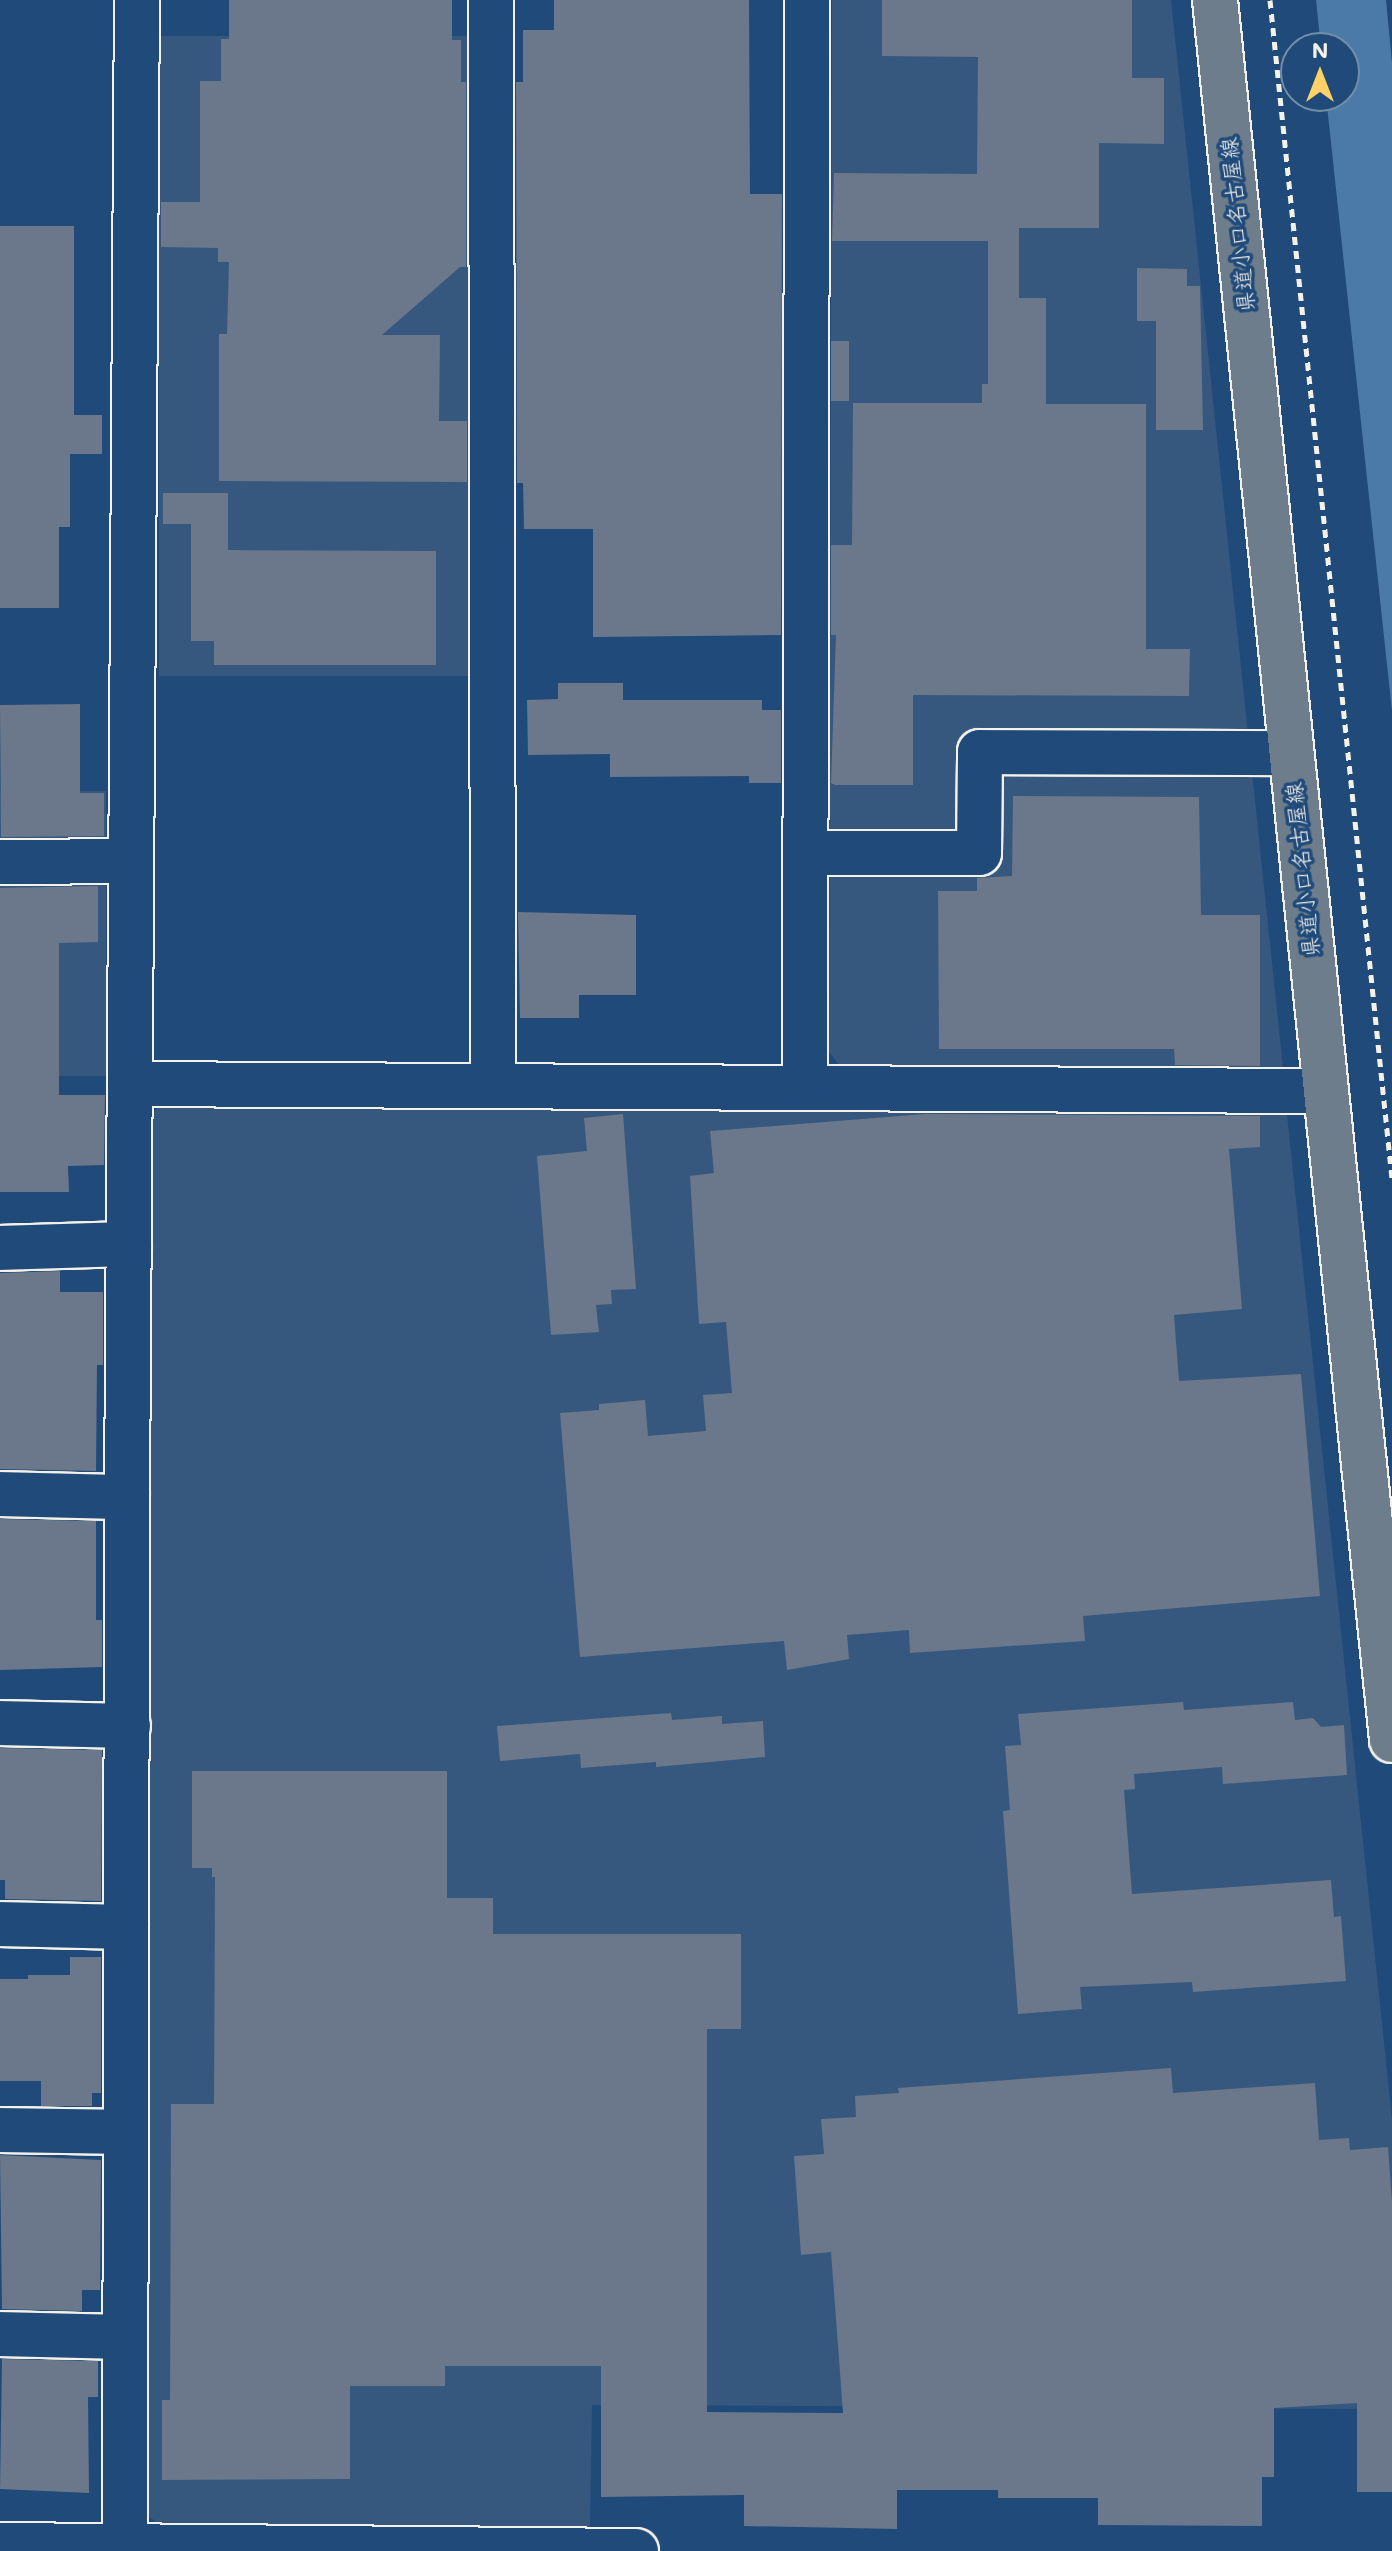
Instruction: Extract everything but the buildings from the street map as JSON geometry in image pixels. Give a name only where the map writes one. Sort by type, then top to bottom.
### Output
[{"type":"main road","name":"県道小口名古屋線","points":[[1215,0],[1392,1740]]},
{"type":"street","points":[[125,2548],[123,2337],[137,0]]},
{"type":"street","points":[[491,0],[493,1085]]},
{"type":"street","points":[[805,1087],[807,0]]},
{"type":"street","points":[[805,853],[979,853],[980,752],[1290,753]]},
{"type":"street","points":[[0,862],[131,861]]},
{"type":"street","points":[[130,1084],[1324,1091]]},
{"type":"street","points":[[0,1248],[129,1244]]},
{"type":"street","points":[[0,1494],[127,1497]]},
{"type":"street","points":[[0,1723],[128,1726]]},
{"type":"street","points":[[0,1924],[126,1927]]},
{"type":"street","points":[[0,2130],[124,2132]]},
{"type":"street","points":[[0,2334],[123,2337]]},
{"type":"street","points":[[0,2545],[636,2551]]},
{"type":"path","points":[[1270,0],[1392,1178]]},
{"type":"shaded area","points":[[832,0],[1171,0],[1284,1077],[846,1074],[829,1052]]},
{"type":"shaded area","points":[[1316,0],[1386,0],[1392,63],[1392,711],[1328,112],[1360,112],[1360,32],[1319,32]]},
{"type":"shaded area","points":[[159,36],[469,36],[469,676],[159,676]]},
{"type":"shaded area","points":[[0,791],[106,791],[106,1076],[0,1076]]},
{"type":"shaded area","points":[[165,1098],[1286,1105],[1392,2119],[1392,2409],[592,2405],[590,2529],[163,2527],[145,2514],[150,1117]]}]
